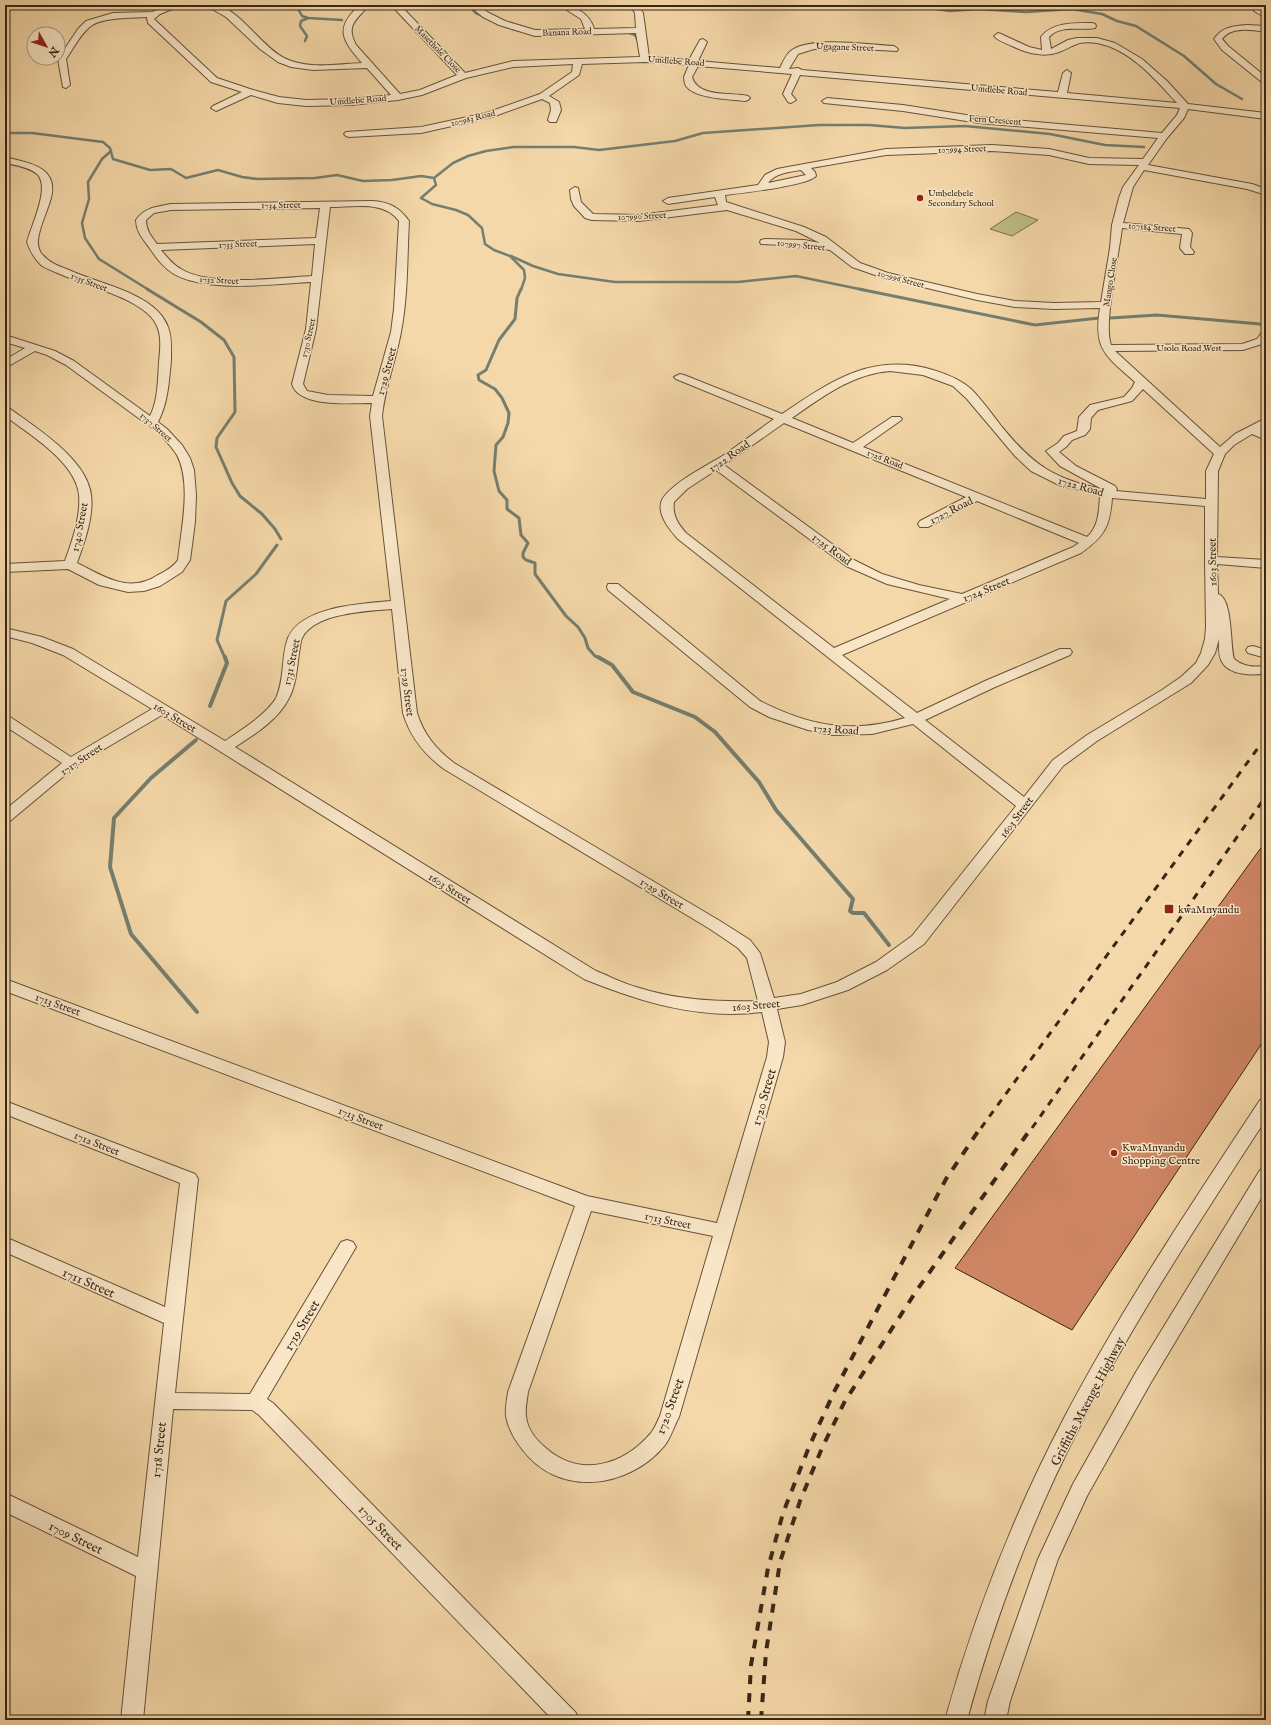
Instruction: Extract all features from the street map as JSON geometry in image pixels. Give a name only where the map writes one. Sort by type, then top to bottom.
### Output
[{"type":"street","points":[[101,5],[139,6],[149,14]]},
{"type":"street","points":[[66,85],[62,59],[85,26],[107,17],[149,14],[178,5]]},
{"type":"street","points":[[365,5],[352,18],[346,29],[347,38],[398,97]]},
{"type":"street","name":"Masethole Close","points":[[395,5],[463,76]]},
{"type":"street","name":"Banana Road","points":[[472,5],[486,16],[528,32],[546,33],[640,30]]},
{"type":"street","points":[[563,5],[586,18],[590,31]]},
{"type":"street","points":[[634,5],[638,13],[645,59]]},
{"type":"street","points":[[1258,5],[1257,9],[1266,15]]},
{"type":"street","points":[[216,6],[232,18],[276,57],[287,62],[305,67],[318,68],[369,65]]},
{"type":"street","name":"Umdlebe Road","points":[[149,14],[153,24],[214,80],[272,98],[306,103],[365,102],[398,97],[433,89],[463,76],[493,68],[520,64],[645,59],[694,62],[1185,106],[1266,116]]},
{"type":"street","points":[[1093,39],[1092,26],[1094,17]]},
{"type":"street","points":[[1047,52],[1045,37],[1047,34],[1063,28],[1092,26]]},
{"type":"street","points":[[1266,29],[1235,29],[1223,33],[1218,39],[1225,48],[1266,81]]},
{"type":"street","points":[[998,36],[1024,49],[1038,53],[1057,49],[1070,42],[1093,39],[1116,46],[1148,67],[1185,106]]},
{"type":"street","points":[[703,42],[693,60],[694,62],[688,77],[693,88],[709,94],[745,98]]},
{"type":"street","name":"Ugagane Street","points":[[784,70],[794,52],[807,47],[827,45],[894,49]]},
{"type":"street","name":"107983 Road","points":[[349,134],[421,130],[489,115],[543,96],[576,72],[578,62]]},
{"type":"street","points":[[791,100],[787,94],[798,72]]},
{"type":"street","points":[[1062,95],[1067,73]]},
{"type":"street","points":[[216,108],[250,92]]},
{"type":"street","points":[[543,96],[554,102],[556,110],[553,120]]},
{"type":"street","name":"Fern Crescent","points":[[827,100],[903,108],[933,114],[966,118],[1164,136]]},
{"type":"street","name":"Mango Close","points":[[1107,348],[1104,338],[1106,305],[1117,225],[1128,187],[1164,136],[1181,116],[1185,106]]},
{"type":"street","name":"107994 Street","points":[[762,187],[763,181],[767,177],[780,171],[886,152],[992,148],[1049,152],[1089,161],[1143,165]]},
{"type":"street","name":"1735 Street","points":[[5,160],[35,169],[47,178],[49,183],[47,198],[32,242],[40,260],[56,270],[137,300],[146,307],[162,326],[166,338],[163,376],[158,412],[152,422]]},
{"type":"street","points":[[1143,165],[1250,186],[1266,192]]},
{"type":"street","points":[[668,201],[762,187],[811,176],[810,172],[803,167]]},
{"type":"street","name":"107990 Street","points":[[575,190],[574,199],[578,206],[592,217],[639,218],[727,207]]},
{"type":"street","points":[[720,194],[721,203],[727,207]]},
{"type":"street","name":"1730 Street","points":[[325,204],[311,329],[297,382],[298,387],[303,392],[318,397],[378,400]]},
{"type":"street","name":"1734 Street","points":[[151,211],[170,207],[358,204],[386,206],[396,209],[404,221]]},
{"type":"street","name":"107996 Street","points":[[727,207],[800,229],[822,239],[856,265],[864,268],[977,297],[1032,305],[1106,305]]},
{"type":"street","name":"1732 Street","points":[[151,211],[143,217],[141,225],[142,230],[162,258],[172,268],[190,278],[232,281],[317,279]]},
{"type":"street","name":"1729 Street","points":[[404,221],[399,309],[396,332],[378,400],[376,416],[410,713],[413,725],[419,737],[428,748],[449,766],[715,925],[744,944],[754,957],[768,1006]]},
{"type":"street","name":"107184 Street","points":[[1117,225],[1185,231],[1187,233],[1185,248],[1189,252]]},
{"type":"street","name":"1733 Street","points":[[154,247],[322,241]]},
{"type":"street","name":"107997 Street","points":[[765,242],[804,243],[836,249]]},
{"type":"street","name":"Usolo Road West","points":[[1107,348],[1235,347],[1253,344],[1260,341],[1266,334]]},
{"type":"street","name":"1737 Street","points":[[5,338],[51,353],[70,363],[152,422],[175,444],[184,458],[189,476],[190,496],[184,560],[178,569],[155,583],[144,587],[128,588],[104,582],[70,565]]},
{"type":"street","points":[[5,365],[34,347]]},
{"type":"street","points":[[1107,348],[1140,382],[1220,453]]},
{"type":"street","name":"1722 Road","points":[[1025,806],[682,536],[675,528],[668,515],[668,501],[686,485],[783,418],[830,388],[857,374],[869,370],[894,368],[922,371],[946,378],[964,389],[1016,450],[1035,468],[1064,482],[1112,494],[1211,503]]},
{"type":"street","name":"1726 Road","points":[[680,377],[1090,542]]},
{"type":"street","points":[[1112,494],[1109,487],[1070,468],[1057,459],[1052,451],[1062,445],[1068,438],[1081,433],[1084,429],[1085,417],[1094,408],[1120,402],[1128,398],[1136,390],[1140,382]]},
{"type":"street","name":"1740 Street","points":[[5,410],[61,455],[82,480],[85,494],[75,551],[70,565],[5,568]]},
{"type":"street","points":[[855,447],[896,419]]},
{"type":"street","name":"1603 Street","points":[[5,632],[44,641],[68,652],[225,747],[590,974],[607,983],[636,993],[671,1002],[697,1006],[736,1009],[768,1006],[808,998],[850,984],[876,971],[900,956],[918,940],[1025,806],[1047,776],[1071,752],[1167,693],[1186,680],[1201,666],[1212,640],[1212,471],[1220,453],[1239,436],[1266,420]]},
{"type":"street","points":[[1251,429],[1266,436]]},
{"type":"street","name":"1725 Road","points":[[717,465],[850,563],[861,569],[892,583],[963,598]]},
{"type":"street","name":"1724 Street","points":[[832,654],[1077,550],[1090,542],[1097,535],[1105,521],[1112,494]]},
{"type":"street","name":"1727 Road","points":[[924,524],[977,496]]},
{"type":"street","points":[[1211,560],[1266,564]]},
{"type":"street","name":"1723 Road","points":[[613,587],[755,704],[775,715],[798,724],[821,730],[858,732],[891,727],[913,719],[1025,668],[1066,652]]},
{"type":"street","points":[[1212,590],[1217,595],[1224,619],[1226,655],[1228,661],[1240,668],[1254,670],[1266,669]]},
{"type":"street","name":"1731 Street","points":[[225,747],[245,734],[264,718],[281,700],[285,690],[295,638],[299,631],[312,620],[335,612],[398,604]]},
{"type":"street","points":[[1253,650],[1266,654]]},
{"type":"street","name":"1717 Street","points":[[5,818],[71,763],[162,709]]},
{"type":"street","points":[[5,720],[71,763]]},
{"type":"street","name":"1713 Street","points":[[5,985],[585,1202],[724,1231]]},
{"type":"street","name":"1720 Street","points":[[585,1202],[518,1392],[516,1416],[525,1439],[542,1458],[563,1471],[588,1475],[613,1471],[641,1456],[659,1438],[668,1417],[775,1057],[776,1042],[768,1006]]},
{"type":"street","name":"Griffiths Mxenge Highway","points":[[956,1720],[980,1637],[1003,1573],[1031,1507],[1076,1414],[1167,1257],[1266,1105]]},
{"type":"street","name":"1712 Street","points":[[5,1107],[189,1180]]},
{"type":"street","points":[[995,1720],[999,1701],[1048,1559],[1080,1490],[1143,1378],[1266,1175]]},
{"type":"street","name":"1718 Street","points":[[132,1720],[146,1571],[189,1180]]},
{"type":"street","name":"1711 Street","points":[[5,1244],[173,1319]]},
{"type":"street","name":"1719 Street","points":[[255,1402],[347,1247]]},
{"type":"street","points":[[164,1401],[255,1402]]},
{"type":"street","name":"1705 Street","points":[[255,1402],[266,1409],[285,1427],[568,1720]]},
{"type":"street","name":"1709 Street","points":[[5,1502],[146,1571]]},
{"type":"shaded area","points":[[1016,212],[1038,220],[1012,236],[990,229]]},
{"type":"building","name":"KwaMnyandu Shopping Centre","points":[[1266,841],[1266,1037],[1072,1330],[955,1268]]},
{"type":"waterway","points":[[296,5],[302,16],[308,18]]},
{"type":"waterway","points":[[468,5],[476,13],[485,17]]},
{"type":"waterway","points":[[910,5],[950,11],[978,9],[1026,12],[1072,9],[1102,14],[1117,21],[1136,26],[1184,56],[1216,84],[1242,99]]},
{"type":"waterway","points":[[1074,9],[1089,5]]},
{"type":"waterway","points":[[305,41],[307,36],[300,26],[301,21],[308,18]]},
{"type":"waterway","points":[[308,18],[342,20]]},
{"type":"waterway","points":[[512,29],[528,33]]},
{"type":"waterway","points":[[627,32],[635,35],[638,41]]},
{"type":"waterway","points":[[434,178],[453,163],[468,156],[486,151],[514,147],[574,147],[599,150],[675,141],[703,133],[819,125],[869,125],[905,128],[965,126],[1050,134],[1105,145],[1144,147]]},
{"type":"waterway","points":[[5,133],[32,133],[103,142],[110,148],[111,151]]},
{"type":"waterway","points":[[111,151],[113,159],[150,170],[171,169],[186,178],[218,170],[242,177],[257,179],[315,178],[337,175],[363,181],[392,180],[421,176],[434,178]]},
{"type":"waterway","points":[[111,151],[102,159],[88,182],[89,199],[82,223],[85,238],[99,259],[149,290]]},
{"type":"waterway","points":[[434,178],[436,185],[421,198],[432,204],[456,210],[468,215],[482,228],[485,244],[494,250],[510,256],[524,270],[525,278],[521,290]]},
{"type":"waterway","points":[[511,256],[533,266],[558,274],[615,282],[738,282],[796,276],[864,290]]},
{"type":"waterway","points":[[147,289],[201,322],[224,340],[234,357],[235,412],[217,438],[216,447],[232,483],[240,496],[262,514],[275,529],[281,539]]},
{"type":"waterway","points":[[521,289],[517,298],[515,319],[499,340],[486,370],[478,375],[479,380],[495,389],[502,398],[509,413],[508,423],[503,437],[496,445],[494,471],[499,491],[507,500],[507,509],[519,518],[521,535],[528,543],[523,553],[523,557],[526,560],[535,563],[535,574],[566,616],[578,627],[585,638],[588,648],[595,656],[599,658]]},
{"type":"waterway","points":[[859,289],[1035,325],[1099,318]]},
{"type":"waterway","points":[[1111,318],[1157,315],[1260,324]]},
{"type":"waterway","points":[[225,658],[217,640],[226,601],[256,574],[277,545]]},
{"type":"waterway","points":[[210,706],[227,663],[225,657]]},
{"type":"waterway","points":[[598,657],[612,665],[633,692],[695,717],[715,732],[759,782],[776,810],[853,899],[850,911],[853,913],[864,913],[889,945]]},
{"type":"waterway","points":[[196,740],[151,778],[114,818],[110,867],[131,934],[197,1012]]},
{"type":"railway","points":[[981,1128],[1266,737]]},
{"type":"railway","points":[[1032,1128],[1266,796]]},
{"type":"railway","points":[[748,1720],[751,1665],[768,1568],[783,1513],[809,1447],[834,1392],[946,1179],[981,1127]]},
{"type":"railway","points":[[761,1720],[766,1652],[780,1562],[800,1501],[822,1448],[845,1401],[917,1290],[1032,1127]]},
{"type":"place","name":"Umbelebele Secondary School","points":[[920,198]]},
{"type":"place","name":"kwaMnyandu","points":[[1169,909]]},
{"type":"place","name":"KwaMnyandu Shopping Centre","points":[[1114,1153]]}]
